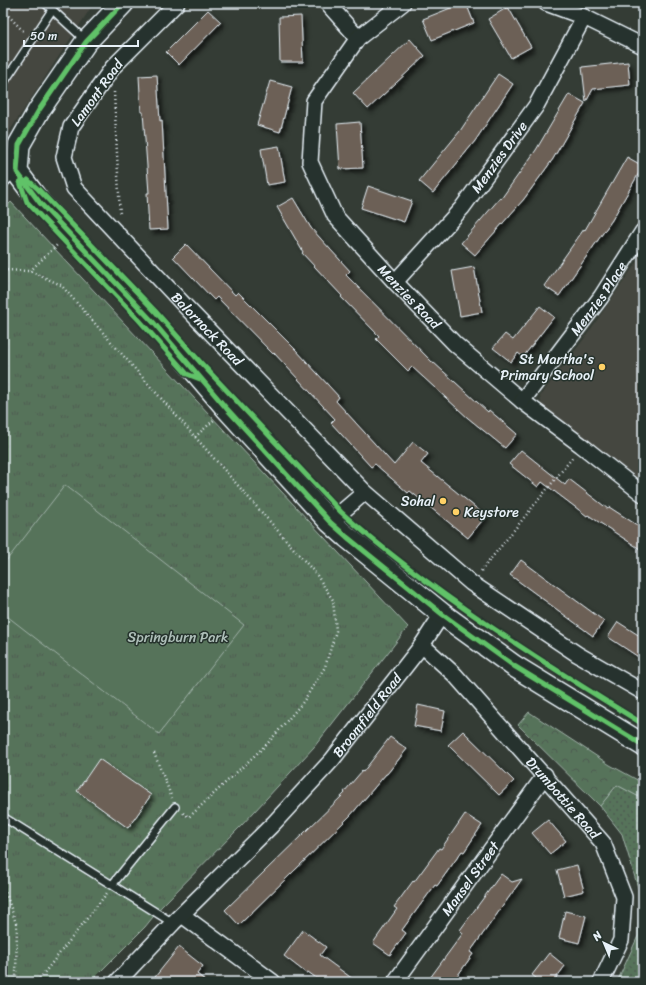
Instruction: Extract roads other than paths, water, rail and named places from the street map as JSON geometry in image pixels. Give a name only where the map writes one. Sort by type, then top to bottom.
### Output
[{"type":"street","points":[[123,3],[86,42],[39,110],[18,145],[10,178],[40,203],[154,323],[227,408],[330,522],[442,614],[514,666],[643,745]]},
{"type":"street","name":"Lamont Road","points":[[64,157],[71,127],[113,67],[177,3]]},
{"type":"street","points":[[326,3],[358,38]]},
{"type":"street","name":"Menzies Road","points":[[403,3],[358,38],[314,101],[310,162],[335,216],[395,282],[455,344],[522,401],[643,494]]},
{"type":"street","points":[[546,3],[584,17],[643,46]]},
{"type":"street","name":"Menzies Drive","points":[[395,282],[462,208],[536,106],[584,17]]},
{"type":"street","name":"Balornock Road","points":[[64,157],[74,188],[187,308],[365,492],[471,583],[577,654],[643,692]]},
{"type":"street","name":"Menzies Place","points":[[522,401],[601,297],[643,231]]},
{"type":"street","points":[[330,522],[365,492]]},
{"type":"street","name":"Broomfield Road","points":[[117,982],[273,824],[332,760],[422,645],[442,614]]},
{"type":"street","name":"Drumbottie Road","points":[[422,645],[456,675],[603,843],[624,897],[621,940],[601,982]]},
{"type":"street","name":"Mansel Street","points":[[395,982],[545,775]]},
{"type":"street","points":[[178,919],[273,982]]},
{"type":"lane","points":[[45,3],[86,42]]},
{"type":"lane","points":[[3,84],[52,10]]},
{"type":"lane","points":[[112,885],[175,807]]},
{"type":"lane","points":[[3,817],[112,885],[178,919]]},
{"type":"place","name":"St Martha's Primary School","points":[[602,367]]},
{"type":"place","name":"Sohal","points":[[443,501]]},
{"type":"place","name":"Keystore","points":[[456,512]]},
{"type":"park label","name":"Springburn Park","points":[[178,637]]}]
